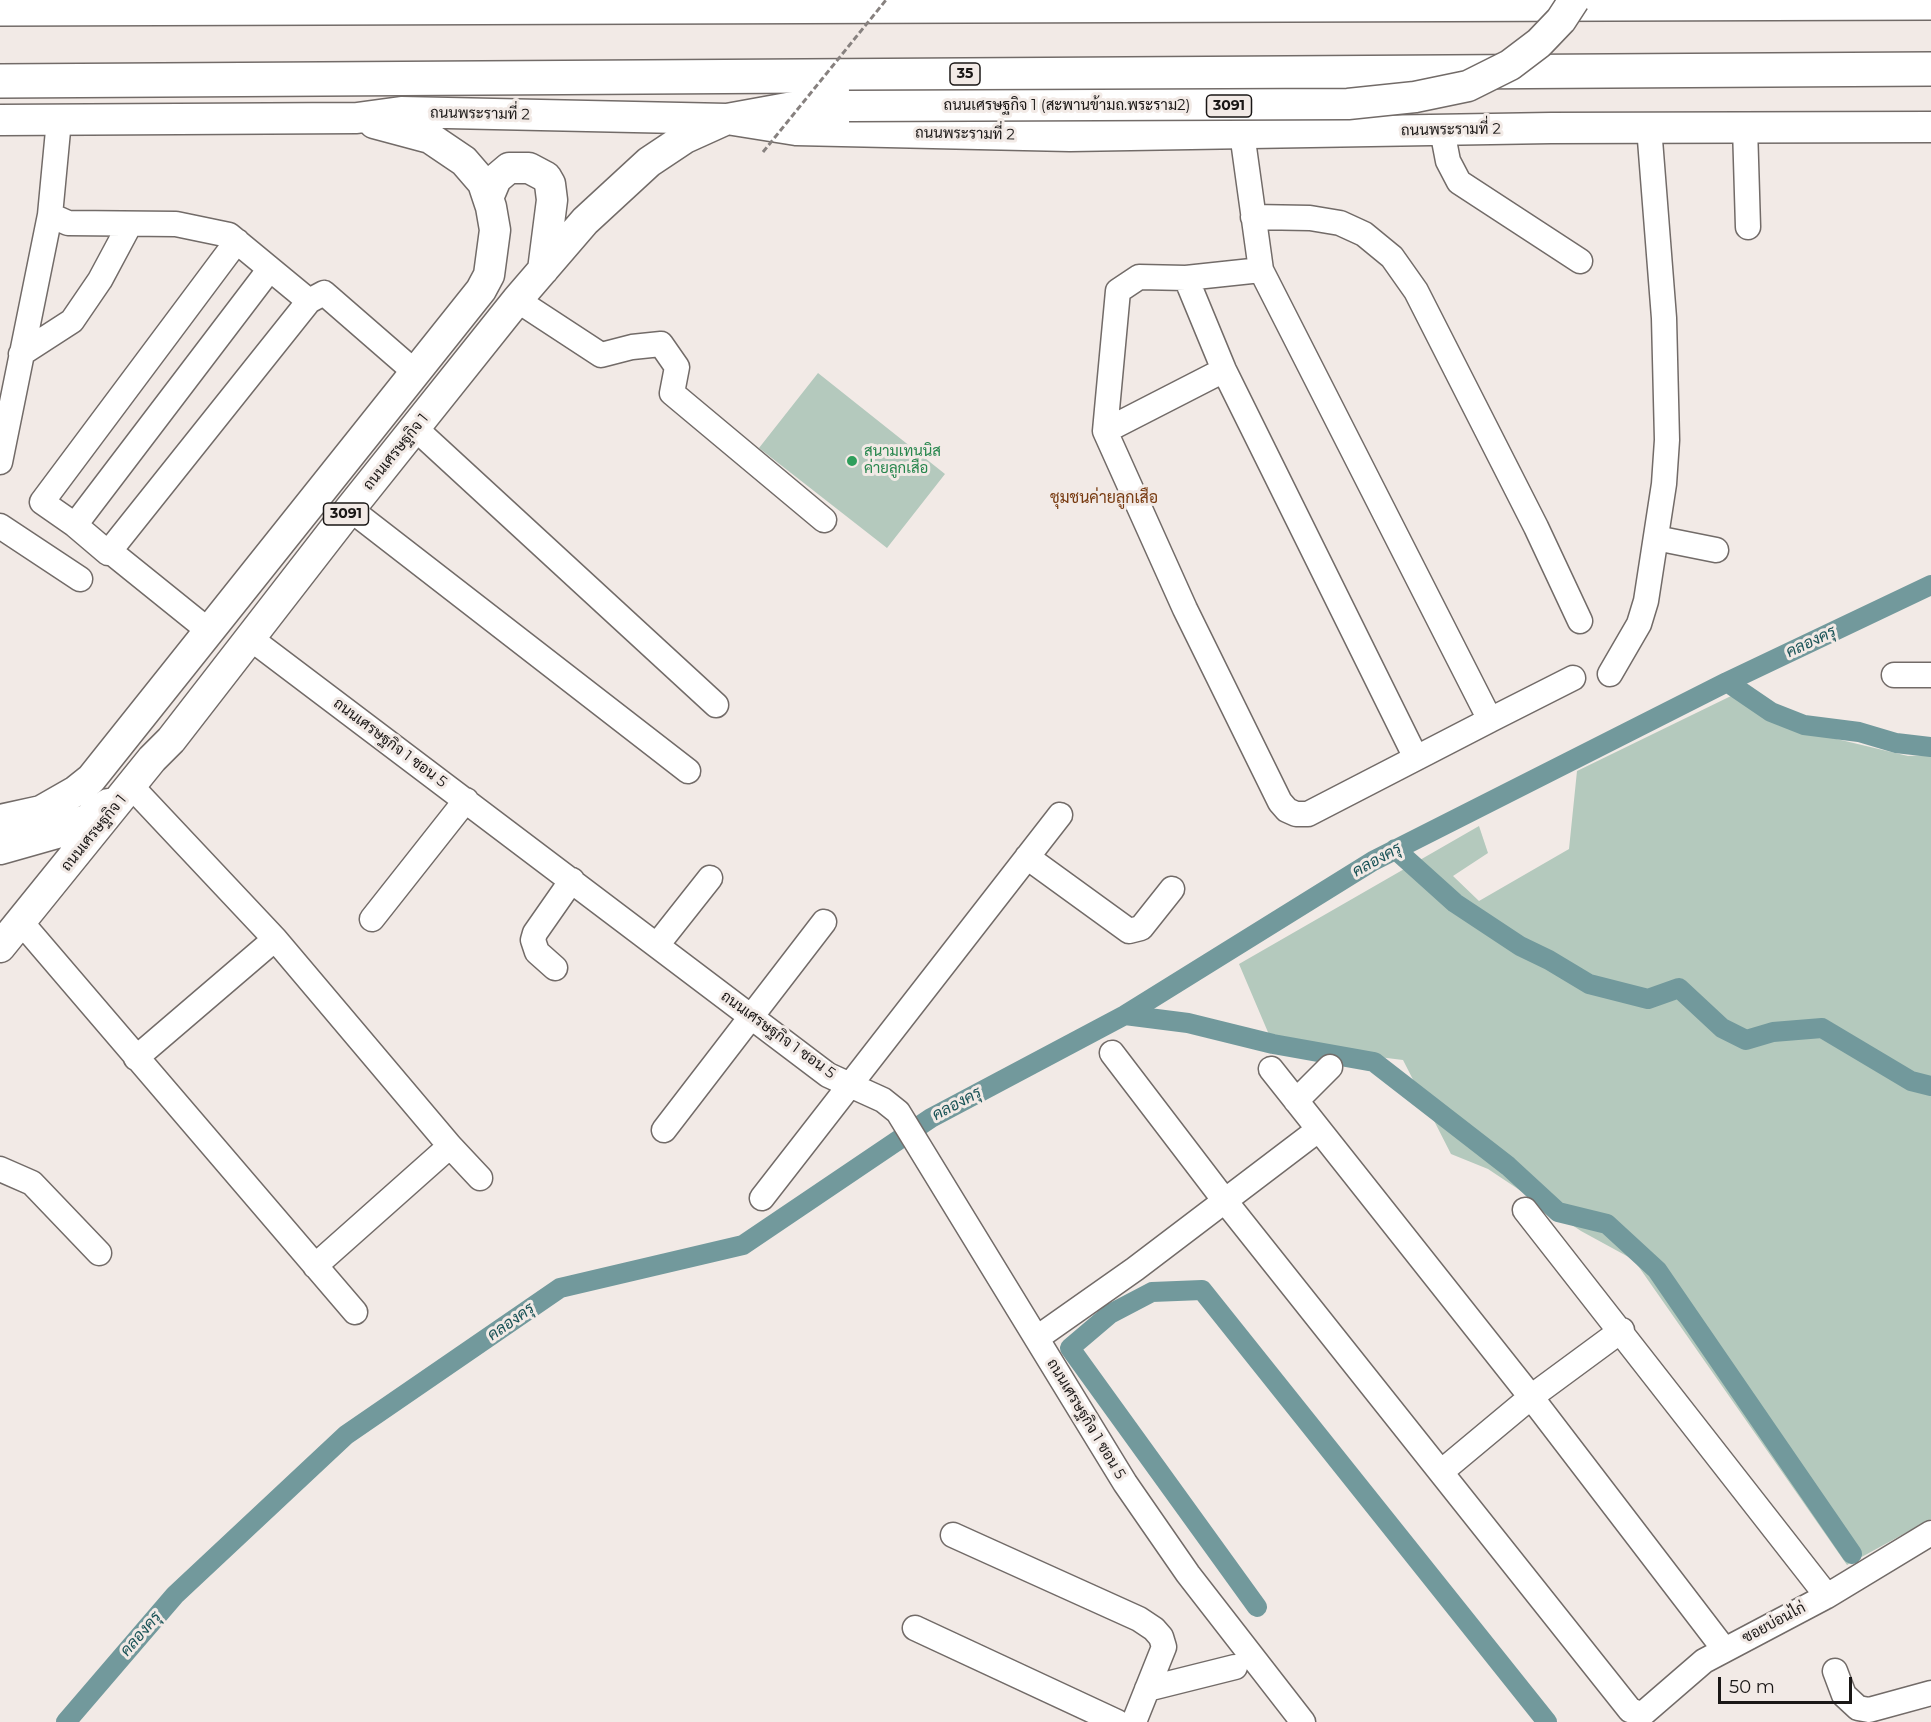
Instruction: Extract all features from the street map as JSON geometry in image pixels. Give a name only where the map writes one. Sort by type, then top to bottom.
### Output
[{"type":"highway","points":[[0,9],[1931,3]]},
{"type":"highway","points":[[1719,68],[1931,91]]},
{"type":"highway","name":"35","points":[[0,81],[1719,68],[1931,69]]},
{"type":"main road","name":"ถนนเศรษฐกิจ 1 (สะพานข้ามถ.พระราม2)","points":[[849,106],[1348,104],[1415,97],[1468,86],[1510,65],[1539,43],[1561,20],[1574,0]]},
{"type":"main road","name":"ถนนเศรษฐกิจ 1","points":[[0,947],[7,921],[132,787],[152,759],[171,740],[350,508],[416,429],[517,300],[585,221],[649,162],[685,138],[727,119],[793,106],[849,106]]},
{"type":"main road","name":"ถนนพระรามที่ 2","points":[[0,120],[357,118],[402,112],[727,119],[796,130],[1071,136],[1649,127],[1931,127]]},
{"type":"main road","name":"3091","points":[[0,820],[41,811],[76,791],[91,779],[416,373],[481,290],[489,275],[495,230],[483,183],[464,161],[430,138],[357,118]]},
{"type":"main road","points":[[488,198],[496,179],[508,168],[530,168],[546,177],[550,184],[552,200],[543,270]]},
{"type":"main road","points":[[0,849],[34,841],[88,819],[114,799],[152,759]]},
{"type":"street","points":[[0,462],[50,215],[59,120]]},
{"type":"street","points":[[1610,674],[1639,624],[1650,579],[1667,440],[1664,318],[1649,127]]},
{"type":"street","points":[[1745,127],[1748,227]]},
{"type":"street","points":[[1442,130],[1448,161],[1459,182],[1580,261]]},
{"type":"street","points":[[1242,134],[1261,270],[1490,720]]},
{"type":"street","points":[[50,215],[68,223],[176,224],[229,235],[309,301]]},
{"type":"street","points":[[1253,217],[1310,218],[1340,223],[1364,234],[1392,257],[1416,291],[1536,527],[1580,621]]},
{"type":"street","points":[[21,354],[72,321],[100,280],[130,224]]},
{"type":"street","points":[[208,632],[111,552],[105,552],[75,525],[42,502],[237,241]]},
{"type":"street","points":[[75,525],[269,270]]},
{"type":"street","points":[[1261,270],[1186,278],[1139,278],[1118,291],[1105,431],[1185,609],[1275,791],[1287,810],[1296,814],[1308,814],[1574,678]]},
{"type":"street","points":[[1186,278],[1224,370],[1416,758]]},
{"type":"street","points":[[111,552],[309,301],[324,293],[416,373]]},
{"type":"street","points":[[517,300],[601,355],[632,347],[661,344],[677,368],[672,393],[824,520]]},
{"type":"street","points":[[1105,431],[1224,370]]},
{"type":"street","points":[[416,429],[716,705]]},
{"type":"street","points":[[350,508],[688,771]]},
{"type":"street","points":[[0,526],[80,579]]},
{"type":"street","points":[[1656,538],[1716,550]]},
{"type":"street","name":"ถนนเศรษฐกิจ 1 ซอน 5","points":[[250,639],[828,1075],[883,1100],[898,1112],[1125,1483],[1162,1539],[1303,1722]]},
{"type":"street","points":[[1894,675],[1931,675]]},
{"type":"street","points":[[132,787],[275,939],[450,1146],[480,1178]]},
{"type":"street","points":[[372,919],[466,800]]},
{"type":"street","points":[[762,1198],[1060,815]]},
{"type":"street","points":[[1027,856],[1129,931],[1141,928],[1172,889]]},
{"type":"street","points":[[657,945],[710,878]]},
{"type":"street","points":[[555,968],[537,952],[533,940],[535,933],[572,880]]},
{"type":"street","points":[[7,921],[136,1058],[355,1312]]},
{"type":"street","points":[[664,1130],[824,922]]},
{"type":"street","points":[[136,1058],[275,939]]},
{"type":"street","points":[[1112,1053],[1225,1201],[1440,1472],[1531,1397],[1622,1330]]},
{"type":"street","points":[[1296,1101],[1330,1067]]},
{"type":"street","points":[[1271,1069],[1531,1397],[1724,1649]]},
{"type":"street","points":[[1037,1338],[1135,1269],[1318,1130]]},
{"type":"street","points":[[315,1266],[450,1146]]},
{"type":"street","points":[[0,1169],[32,1183],[99,1253]]},
{"type":"street","points":[[1525,1210],[1622,1330],[1827,1596]]},
{"type":"street","name":"ซอยบ่อนไก่","points":[[1440,1472],[1625,1705],[1634,1713],[1645,1712],[1704,1661],[1827,1596],[1931,1533]]},
{"type":"street","points":[[953,1535],[1139,1619],[1154,1629],[1161,1637],[1164,1647],[1134,1722]]},
{"type":"street","points":[[915,1628],[1118,1722]]},
{"type":"street","points":[[1147,1689],[1235,1667]]},
{"type":"street","points":[[1835,1671],[1844,1695],[1858,1708],[1869,1710],[1931,1693]]},
{"type":"path","points":[[762,152],[886,0]]},
{"type":"green space","name":"สนามเทนนิส ค่ายลูกเสือ","points":[[818,373],[945,474],[887,548],[759,448]]},
{"type":"green space","points":[[1731,696],[1778,725],[1908,756],[1931,755],[1931,1519],[1847,1565],[1634,1260],[1581,1231],[1488,1169],[1451,1154],[1403,1060],[1273,1044],[1239,964],[1479,826],[1488,853],[1453,876],[1479,901],[1569,849],[1577,771]]},
{"type":"waterway","name":"คลองครุ","points":[[66,1722],[175,1595],[346,1435],[560,1288],[743,1245],[931,1118],[1125,1015],[1373,861],[1727,682],[1931,585]]},
{"type":"waterway","points":[[1727,682],[1771,712],[1804,725],[1859,732],[1896,743],[1931,747]]},
{"type":"waterway","points":[[1395,849],[1455,903],[1520,946],[1589,984],[1648,999],[1679,988],[1722,1028],[1746,1040],[1773,1032],[1822,1028],[1911,1081],[1931,1086]]},
{"type":"waterway","points":[[1125,1015],[1188,1023],[1273,1044],[1374,1062],[1508,1166],[1558,1212],[1607,1224],[1657,1270],[1852,1554]]},
{"type":"waterway","points":[[1257,1607],[1070,1348],[1110,1314],[1152,1292],[1202,1290],[1547,1722]]},
{"type":"place","name":"สนามเทนนิส ค่ายลูกเสือ","points":[[852,461]]},
{"type":"district","name":"ชุมชนค่ายลูกเสือ","points":[[1104,498]]}]
